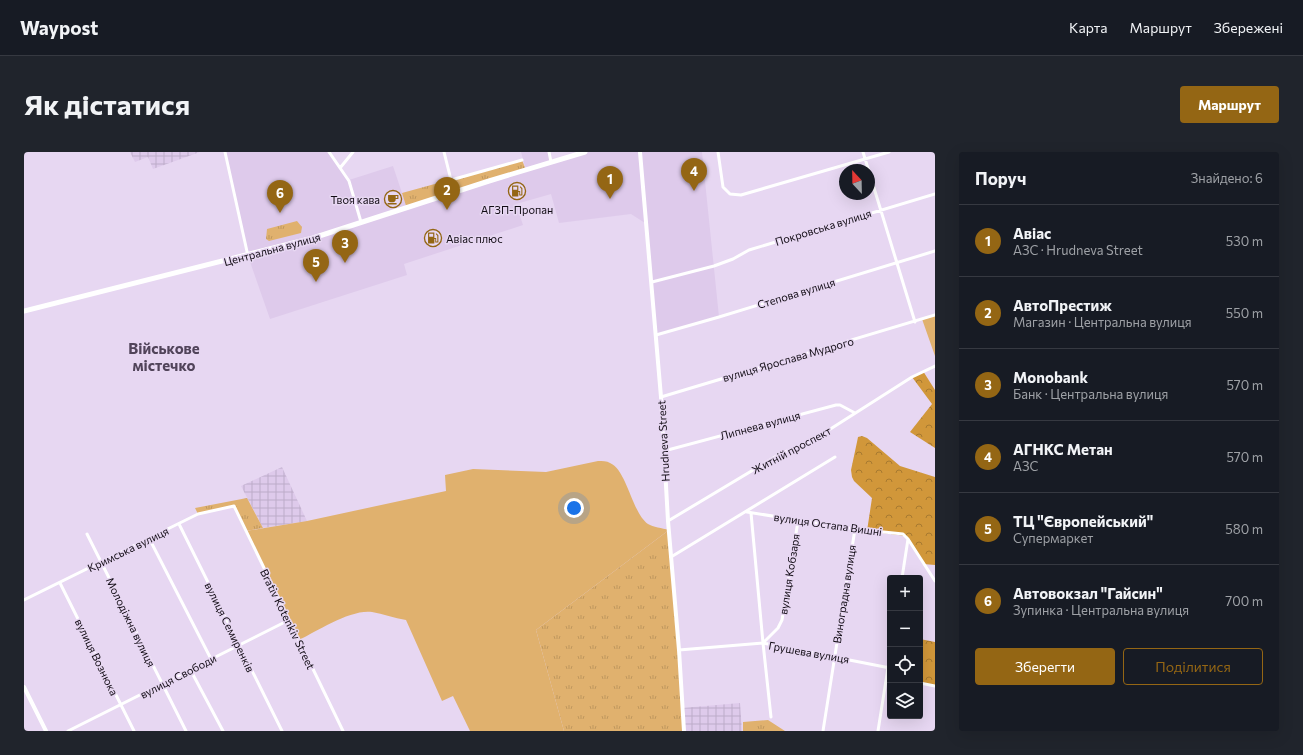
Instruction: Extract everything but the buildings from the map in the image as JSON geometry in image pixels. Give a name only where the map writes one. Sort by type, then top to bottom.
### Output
[{"type":"highway","name":"Центральна вулиця","points":[[24,311],[248,256],[313,238],[585,152]]},
{"type":"street","points":[[225,152],[248,256]]},
{"type":"street","points":[[329,152],[349,181],[362,222]]},
{"type":"street","points":[[340,168],[353,152]]},
{"type":"street","points":[[444,152],[451,180],[522,160]]},
{"type":"street","points":[[549,152],[551,162]]},
{"type":"street","name":"Hrudneva Street","points":[[640,152],[661,397],[668,521],[684,731]]},
{"type":"street","points":[[718,152],[723,187],[730,194],[741,195],[889,152]]},
{"type":"street","points":[[863,152],[915,322]]},
{"type":"street","name":"Покровська вулиця","points":[[652,282],[714,266],[733,259],[749,250],[935,194]]},
{"type":"street","name":"Степова вулиця","points":[[656,335],[935,251]]},
{"type":"street","name":"вулиця Ярослава Мудрого","points":[[661,397],[935,315]]},
{"type":"street","name":"Житній проспект","points":[[668,521],[780,454],[810,442],[912,377],[935,366]]},
{"type":"street","name":"Липнева вулиця","points":[[664,451],[836,405],[840,405],[855,413]]},
{"type":"street","points":[[671,557],[835,457]]},
{"type":"street","name":"Кримська вулиця","points":[[24,600],[198,514],[234,506]]},
{"type":"street","name":"Brativ Kotenkiv Street","points":[[234,506],[342,731]]},
{"type":"street","name":"вулиця Остапа Вишні","points":[[747,512],[854,529],[902,534],[908,539]]},
{"type":"street","name":"вулиця Кобзаря","points":[[751,513],[771,717]]},
{"type":"street","name":"вулиця Кобзаря","points":[[763,643],[778,628],[782,620],[798,520]]},
{"type":"street","name":"вулиця Семиренків","points":[[179,524],[282,731]]},
{"type":"street","name":"Виноградна вулиця","points":[[823,731],[854,529]]},
{"type":"street","name":"Молодіжна вулиця","points":[[88,534],[186,731]]},
{"type":"street","points":[[149,538],[210,660]]},
{"type":"street","points":[[902,575],[908,539]]},
{"type":"street","points":[[908,539],[935,581]]},
{"type":"street","name":"вулиця Вознюка","points":[[60,582],[134,731]]},
{"type":"street","name":"вулиця Свободи","points":[[68,731],[289,620]]},
{"type":"street","name":"Грушева вулиця","points":[[679,650],[763,643],[887,667]]},
{"type":"street","points":[[190,670],[223,731]]},
{"type":"street","points":[[878,731],[887,679]]},
{"type":"street","points":[[923,684],[935,686]]},
{"type":"street","points":[[24,687],[46,731]]},
{"type":"shaded area","points":[[130,152],[200,152],[153,169],[148,157],[135,162]]},
{"type":"shaded area","points":[[225,152],[329,152],[349,180],[393,166],[407,208],[526,170],[521,152],[549,152],[551,162],[585,152],[702,152],[719,317],[656,335],[645,223],[631,214],[559,223],[551,194],[516,204],[523,225],[404,264],[407,275],[270,319],[248,256]]},
{"type":"shaded area","points":[[282,467],[307,521],[263,528],[241,486]]},
{"type":"shaded area","points":[[740,703],[742,731],[684,731],[682,708]]},
{"type":"green space","points":[[522,160],[526,170],[407,209],[402,193]]},
{"type":"green space","points":[[297,221],[302,227],[301,233],[269,241],[266,239],[267,229]]},
{"type":"green space","points":[[935,315],[935,356],[922,319]]},
{"type":"green space","points":[[923,371],[935,390],[935,448],[910,432],[932,404],[912,377]]},
{"type":"green space","points":[[862,436],[867,438],[900,466],[935,477],[935,565],[923,564],[906,536],[867,531],[872,498],[854,481],[851,470],[858,437]]},
{"type":"green space","points":[[598,461],[610,463],[616,467],[625,482],[642,519],[655,527],[669,530],[536,630],[564,731],[470,731],[453,696],[442,701],[406,620],[372,612],[364,612],[344,617],[299,640],[246,531],[307,521],[446,491],[445,475],[473,469],[546,472]]},
{"type":"green space","points":[[247,498],[263,528],[246,531],[234,507],[198,514],[195,508]]},
{"type":"green space","points":[[669,530],[684,731],[564,731],[536,630]]},
{"type":"green space","points":[[923,640],[935,642],[935,686],[923,684]]},
{"type":"green space","points":[[768,720],[785,731],[743,731],[743,722]]},
{"type":"place","name":"АГЗП-Пропан","points":[[517,191]]},
{"type":"place","name":"АГНКС Метан","points":[[694,191]]},
{"type":"place","name":"Твоя кава","points":[[393,199]]},
{"type":"place","name":"Авіас","points":[[610,199]]},
{"type":"place","name":"АвтоПрестиж","points":[[447,210]]},
{"type":"place","name":"Автовокзал \"Гайсин\"","points":[[280,213]]},
{"type":"place","name":"Авіас плюс","points":[[433,238]]},
{"type":"place","name":"Monobank","points":[[345,263]]},
{"type":"place","name":"ТЦ \"Європейський\"","points":[[316,282]]},
{"type":"district","name":"Військове містечко","points":[[164,356]]}]
